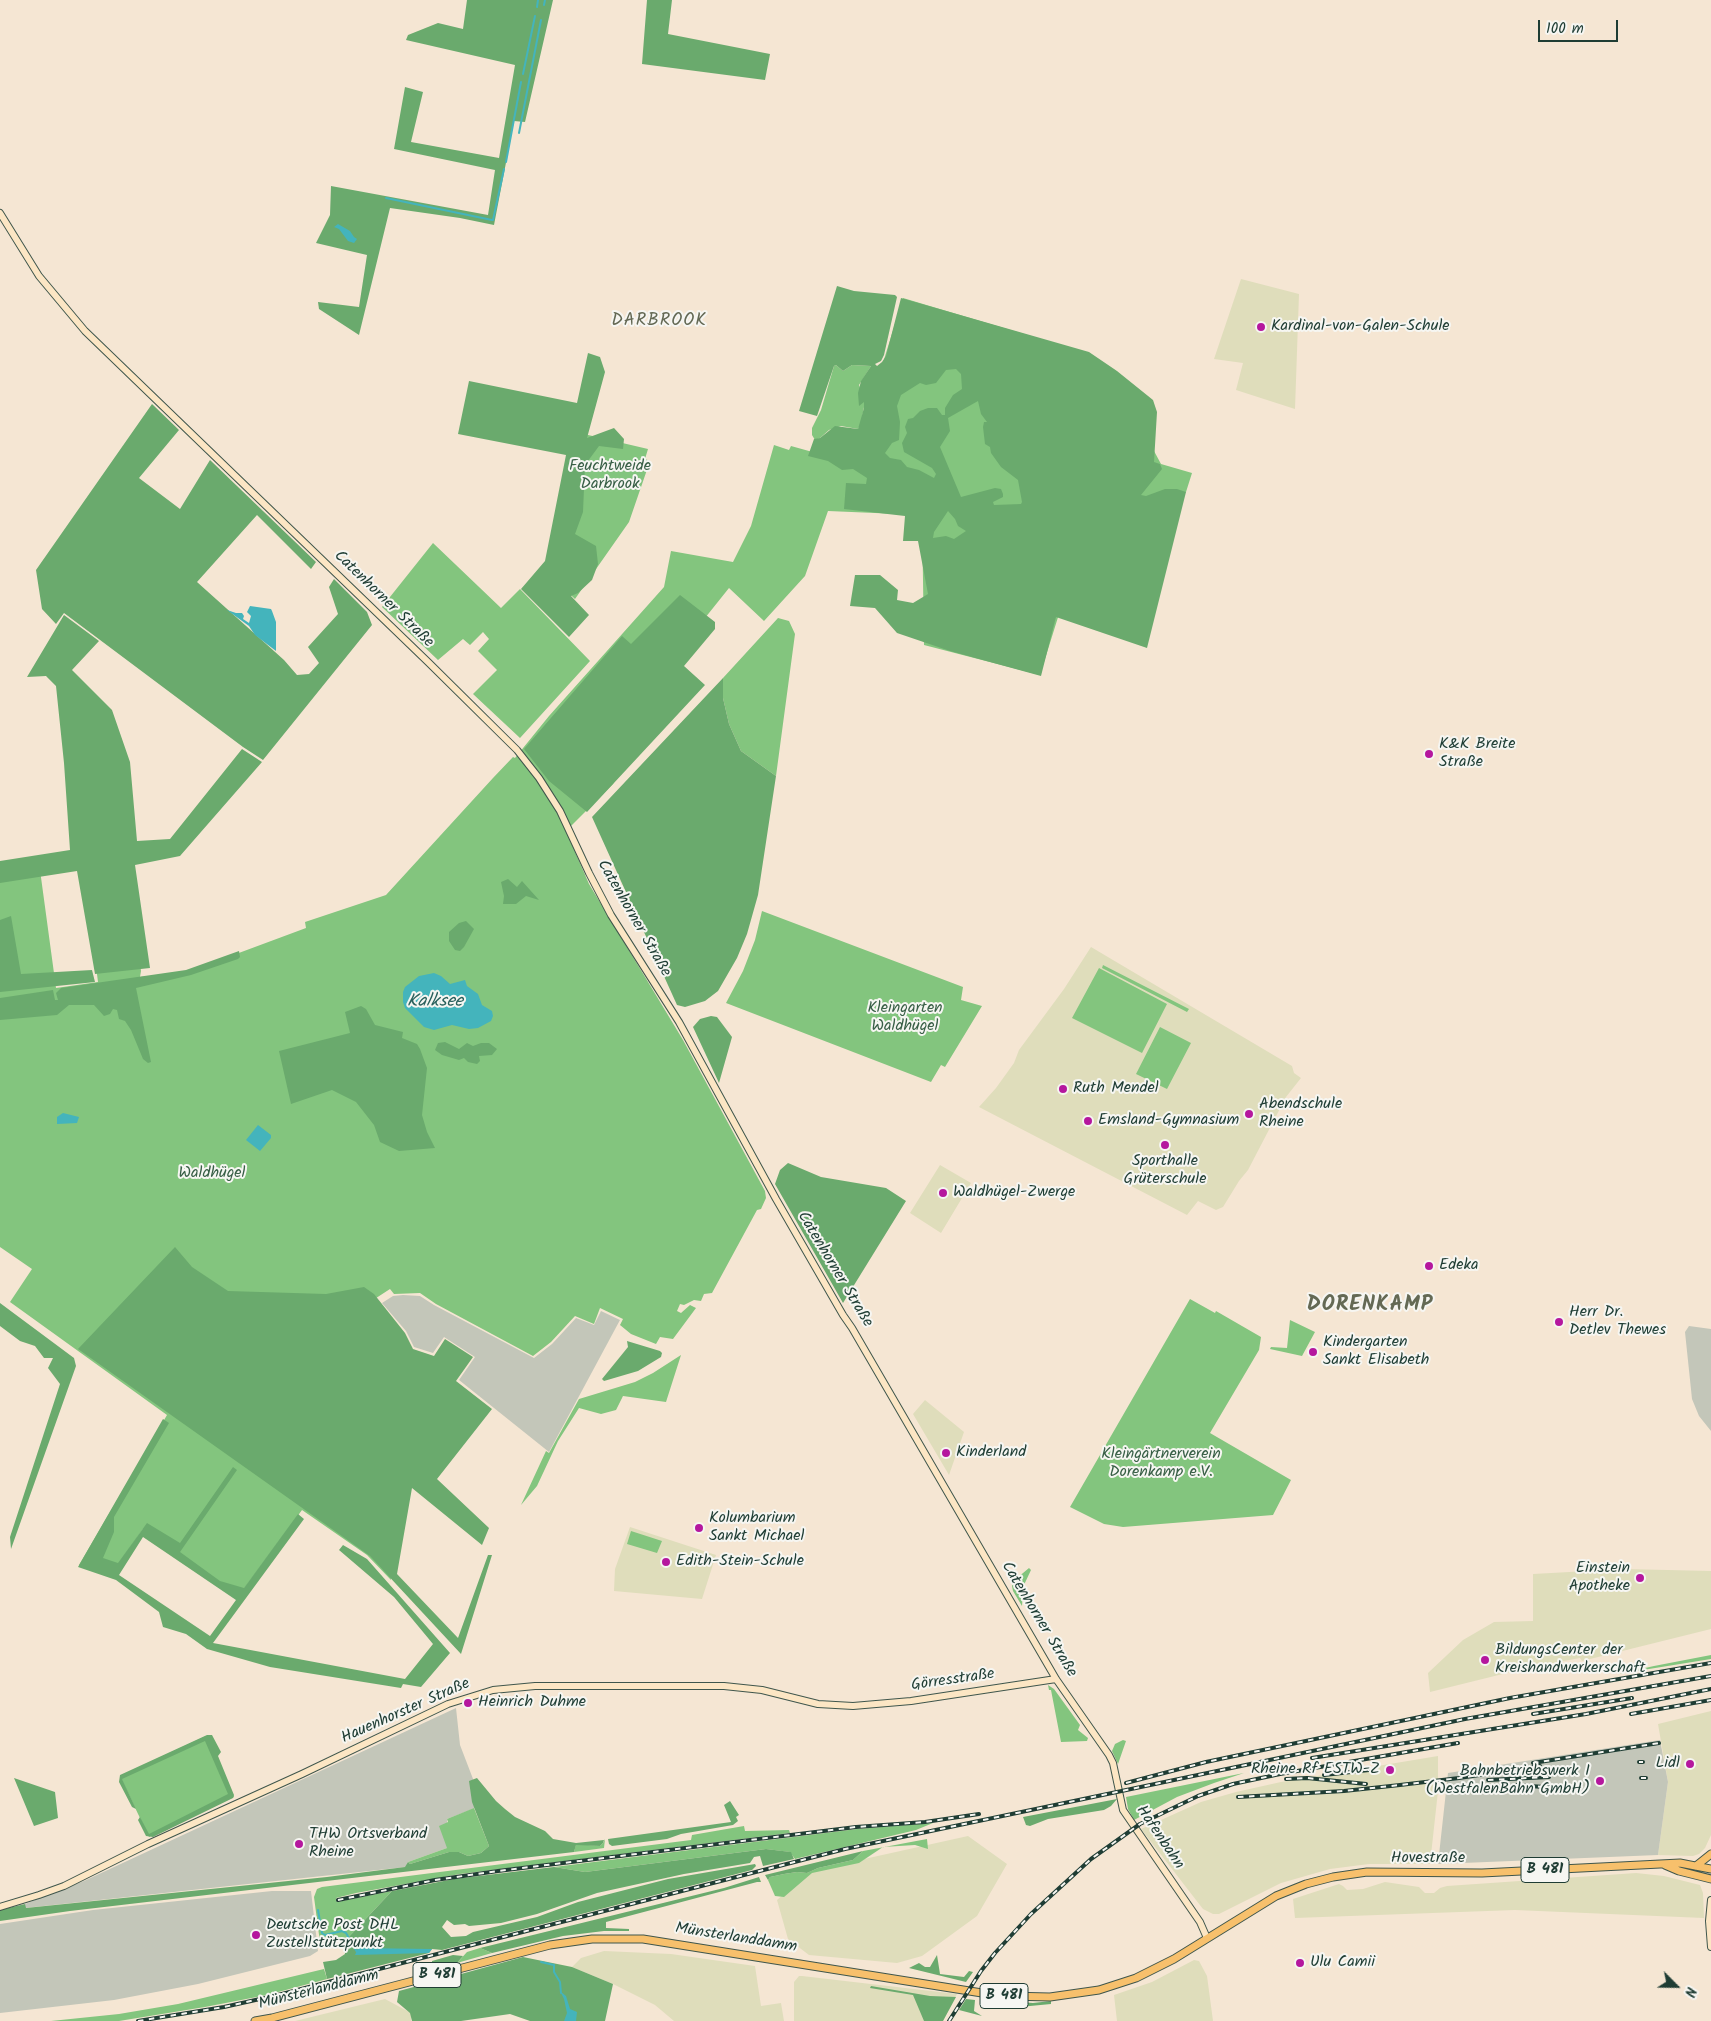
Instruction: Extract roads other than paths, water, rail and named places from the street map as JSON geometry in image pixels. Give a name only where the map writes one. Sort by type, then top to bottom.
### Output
[{"type":"main road","points":[[1696,1866],[1711,1854]]},
{"type":"main road","name":"Hovestraße","points":[[1207,1938],[1276,1896],[1306,1884],[1333,1877],[1366,1872],[1439,1874],[1680,1863],[1711,1869]]},
{"type":"main road","name":"Hovestraße","points":[[1665,1865],[1679,1871],[1711,1879]]},
{"type":"main road","name":"Münsterlanddamm","points":[[254,2021],[272,2018],[550,1945],[592,1939],[643,1939],[982,1993],[1029,1998],[1073,1994],[1120,1984],[1149,1973],[1207,1938]]},
{"type":"street","name":"Catenhorner Straße","points":[[0,213],[39,276],[55,298],[85,331],[428,662],[517,750],[539,778],[560,811],[611,915],[679,1022],[842,1315],[852,1328],[1056,1679],[1103,1747]]},
{"type":"street","name":"Görresstraße","points":[[853,1706],[912,1701],[1056,1679]]},
{"type":"street","name":"Hauenhorster Straße","points":[[0,1906],[64,1886],[148,1844],[286,1782],[448,1704],[493,1690],[535,1686],[724,1686],[762,1690],[818,1704],[853,1706]]},
{"type":"street","name":"Hafenbahn","points":[[1103,1747],[1113,1763],[1123,1810],[1200,1922],[1207,1938]]},
{"type":"street","points":[[1711,1900],[1709,1922],[1711,1947]]},
{"type":"water","points":[[338,224],[350,231],[357,239],[354,243],[348,241],[339,229],[334,227]]},
{"type":"water","points":[[250,606],[271,609],[276,622],[276,651],[255,635],[249,626],[227,610],[242,613],[243,619],[249,623],[251,616],[247,612]]},
{"type":"water","name":"Kalksee","points":[[434,973],[450,984],[465,980],[467,986],[478,994],[482,1005],[492,1011],[491,1021],[478,1028],[469,1029],[452,1025],[434,1030],[424,1027],[405,1008],[403,992],[405,987],[419,976]]},
{"type":"water","points":[[63,1113],[79,1117],[77,1123],[57,1124],[57,1117]]},
{"type":"water","points":[[258,1125],[271,1135],[271,1138],[260,1151],[246,1140]]},
{"type":"water","points":[[358,1948],[432,1949],[429,1953],[355,1955]]},
{"type":"water","points":[[560,1991],[566,1996],[570,2009],[577,2012],[576,2021],[564,2021],[567,2013]]},
{"type":"waterway","points":[[537,7],[538,0]]},
{"type":"waterway","points":[[544,5],[545,0]]},
{"type":"waterway","points":[[523,74],[535,16]]},
{"type":"waterway","points":[[519,133],[541,20]]},
{"type":"waterway","points":[[506,162],[521,82]]},
{"type":"waterway","points":[[386,198],[493,220],[504,169]]},
{"type":"waterway","points":[[318,1910],[322,1933],[325,1935],[342,1931],[346,1933],[357,1952]]},
{"type":"waterway","points":[[541,1962],[554,1965],[554,1972],[560,1982],[561,1993]]},
{"type":"railway","points":[[1126,1783],[1206,1762],[1510,1698],[1711,1663]]},
{"type":"railway","points":[[138,2021],[224,2007],[278,1995],[845,1849],[1465,1719],[1711,1676]]},
{"type":"railway","points":[[1312,1758],[1586,1714],[1711,1689]]},
{"type":"railway","points":[[1533,1714],[1632,1698]]},
{"type":"railway","points":[[1631,1714],[1711,1700]]},
{"type":"railway","points":[[949,2021],[981,1971],[1031,1914],[1091,1859],[1140,1824],[1198,1796],[1233,1784],[1458,1743]]},
{"type":"railway","points":[[1533,1763],[1659,1743]]},
{"type":"railway","points":[[1238,1797],[1344,1791],[1459,1778],[1540,1766]]},
{"type":"railway","points":[[1324,1775],[1369,1770]]},
{"type":"railway","points":[[1488,1780],[1549,1777]]},
{"type":"railway","points":[[1286,1779],[1307,1778],[1366,1784]]},
{"type":"railway","points":[[1641,1778],[1646,1778]]},
{"type":"railway","points":[[1516,1785],[1560,1786]]},
{"type":"railway","points":[[338,1900],[435,1880],[498,1871],[856,1827],[925,1822],[979,1814]]},
{"type":"place","name":"Kardinal-von-Galen-Schule","points":[[1261,327]]},
{"type":"place","name":"K&K Breite Straße","points":[[1429,754]]},
{"type":"place","name":"Ruth Mendel","points":[[1063,1089]]},
{"type":"place","name":"Abendschule Rheine","points":[[1249,1114]]},
{"type":"place","name":"Emsland-Gymnasium","points":[[1088,1121]]},
{"type":"place","name":"Sporthalle Grüterschule","points":[[1165,1145]]},
{"type":"place","name":"Waldhügel-Zwerge","points":[[943,1193]]},
{"type":"place","name":"Edeka","points":[[1429,1266]]},
{"type":"place","name":"Herr Dr. Detlev Thewes","points":[[1559,1322]]},
{"type":"place","name":"Kindergarten Sankt Elisabeth","points":[[1313,1352]]},
{"type":"place","name":"Kinderland","points":[[946,1453]]},
{"type":"place","name":"Kolumbarium Sankt Michael","points":[[699,1528]]},
{"type":"place","name":"Edith-Stein-Schule","points":[[666,1562]]},
{"type":"place","name":"Einstein Apotheke","points":[[1640,1578]]},
{"type":"place","name":"BildungsCenter der Kreishandwerkerschaft","points":[[1485,1660]]},
{"type":"place","name":"Heinrich Duhme","points":[[468,1703]]},
{"type":"place","name":"Lidl","points":[[1690,1764]]},
{"type":"place","name":"Rheine Rf ESTW-Z","points":[[1390,1770]]},
{"type":"place","name":"Bahnbetriebswerk I (WestfalenBahn GmbH)","points":[[1600,1781]]},
{"type":"place","name":"THW Ortsverband Rheine","points":[[299,1844]]},
{"type":"place","name":"Deutsche Post DHL Zustellstützpunkt","points":[[256,1935]]},
{"type":"place","name":"Ulu Camii","points":[[1300,1963]]},
{"type":"district","name":"DARBROOK","points":[[659,322]]},
{"type":"district","name":"DORENKAMP","points":[[1370,1306]]},
{"type":"park label","name":"Feuchtweide Darbrook","points":[[610,476]]},
{"type":"park label","name":"Kleingarten Waldhügel","points":[[905,1018]]},
{"type":"park label","name":"Waldhügel","points":[[212,1174]]},
{"type":"park label","name":"Kleingärtnerverein Dorenkamp e.V.","points":[[1161,1464]]}]
